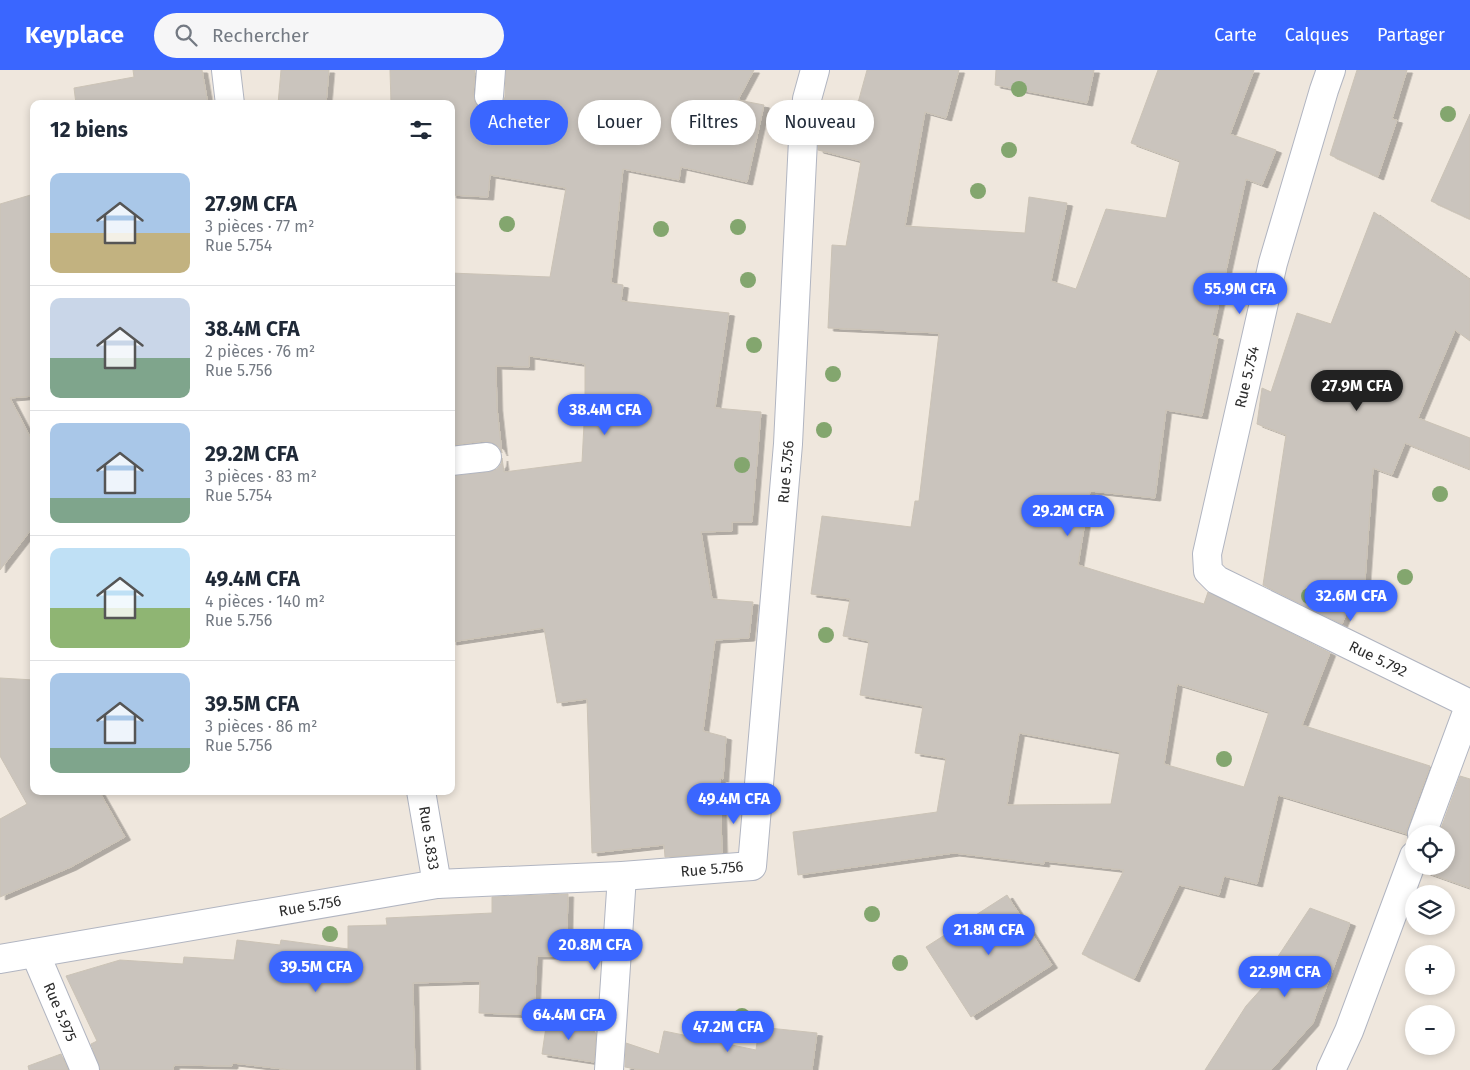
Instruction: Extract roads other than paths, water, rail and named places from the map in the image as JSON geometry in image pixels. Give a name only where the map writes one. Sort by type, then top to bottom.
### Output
[{"type":"street","points":[[226,70],[230,100]]},
{"type":"street","name":"Rue 5.756","points":[[0,959],[437,884],[622,876],[752,866],[788,444],[803,140],[807,99],[815,70]]},
{"type":"street","name":"Rue 5.754","points":[[1208,571],[1207,554],[1273,263],[1331,70]]},
{"type":"street","points":[[455,461],[487,457]]},
{"type":"street","name":"Rue 5.792","points":[[1208,571],[1216,580],[1470,704]]},
{"type":"street","points":[[1425,825],[1470,704]]},
{"type":"street","name":"Rue 5.833","points":[[422,795],[437,884]]},
{"type":"street","points":[[1331,1070],[1349,1031],[1407,875]]},
{"type":"street","points":[[609,1070],[622,876]]},
{"type":"street","name":"Rue 5.975","points":[[35,953],[85,1070]]}]
